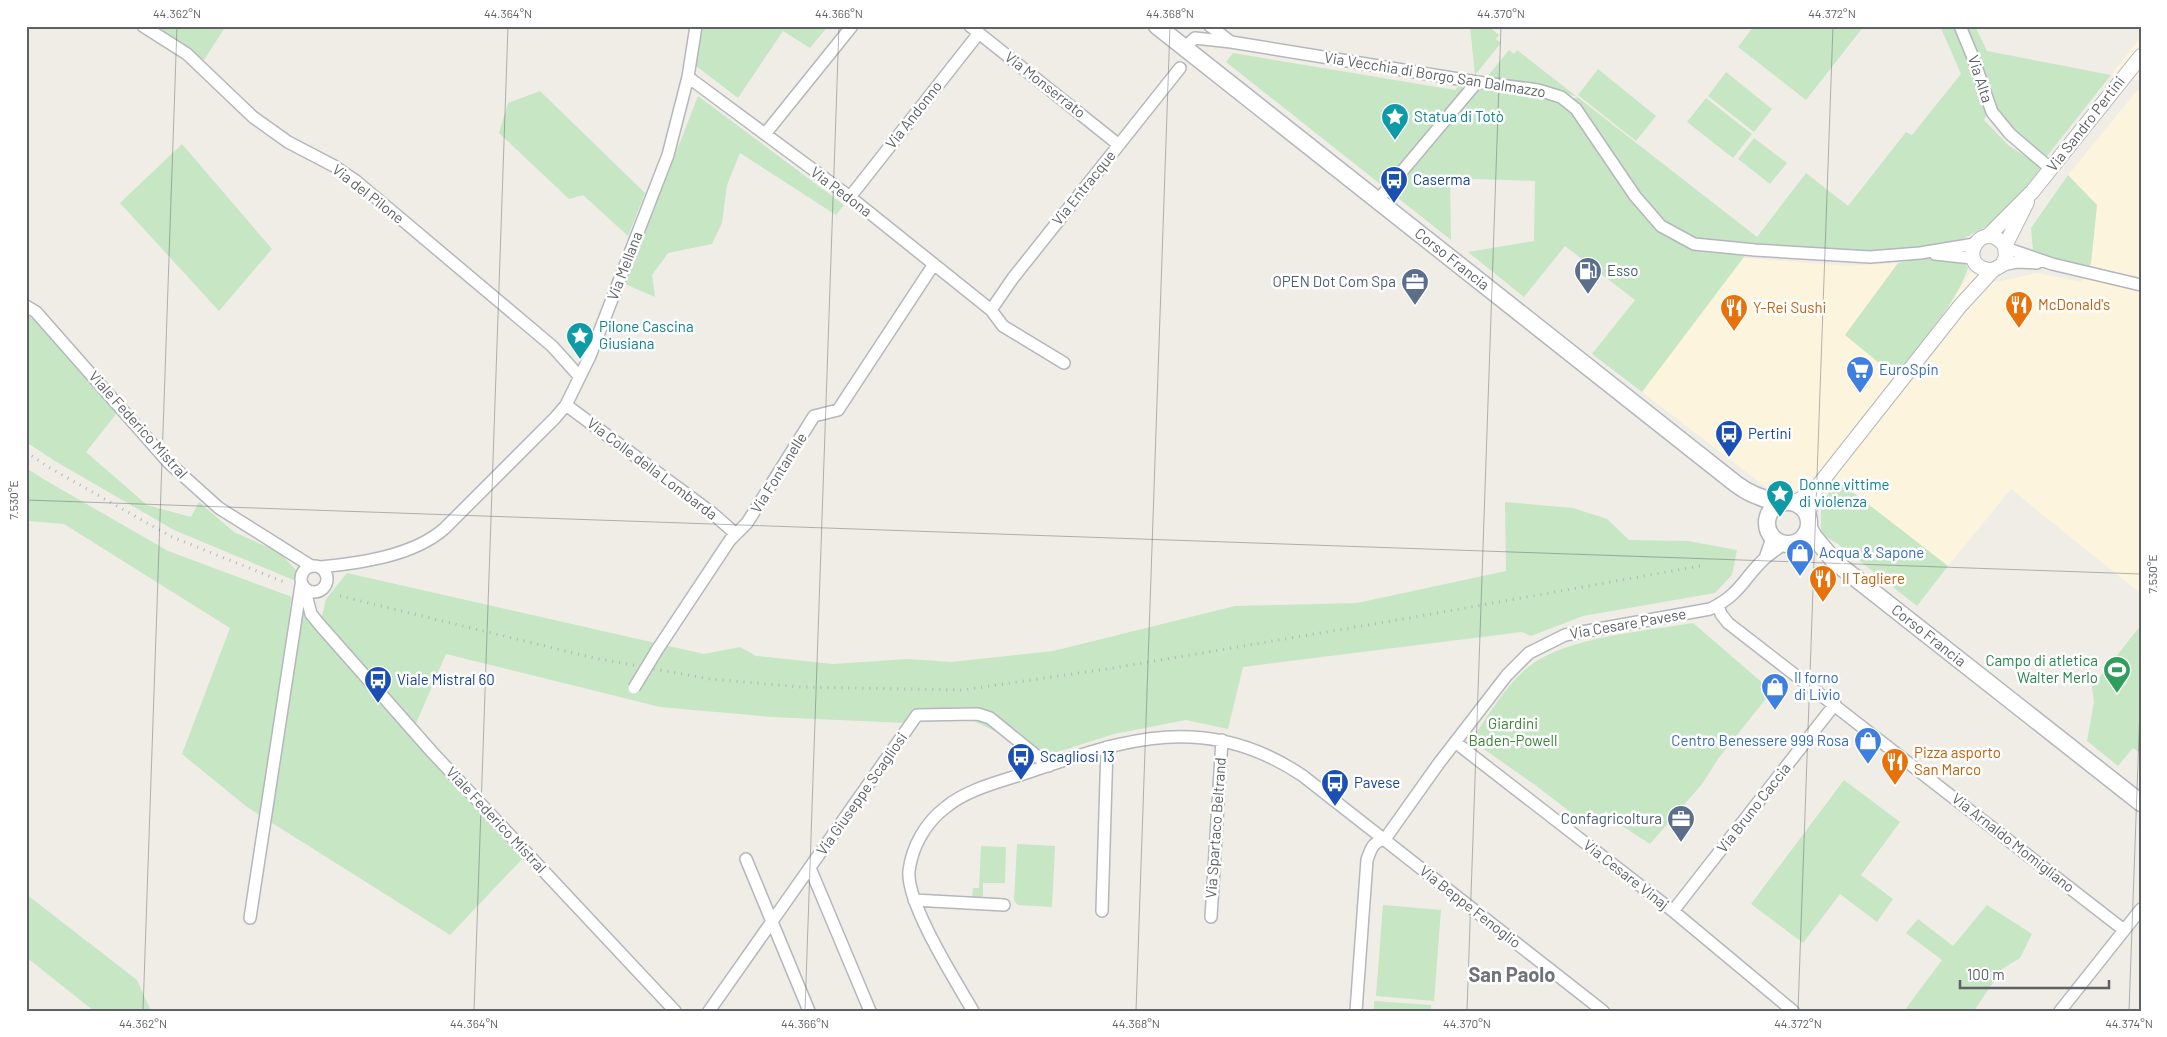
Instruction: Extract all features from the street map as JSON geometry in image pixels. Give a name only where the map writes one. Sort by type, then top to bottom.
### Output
[{"type":"main road","name":"Corso Francia","points":[[1168,29],[1184,48],[1747,492],[1767,520]]},
{"type":"main road","name":"Corso Francia","points":[[1747,492],[1772,501],[1788,503]]},
{"type":"main road","points":[[1788,503],[1800,506],[1808,522],[1807,534],[1799,542],[1778,541],[1767,527],[1767,520],[1772,509],[1788,503]]},
{"type":"main road","name":"Corso Francia","points":[[1808,522],[1814,537],[1835,562]]},
{"type":"main road","name":"Corso Francia","points":[[1799,542],[1835,562],[2141,802]]},
{"type":"street","name":"Via del Pilone","points":[[143,26],[194,60],[253,117],[288,142],[334,166],[356,181],[552,346],[580,378]]},
{"type":"street","name":"Via Mellana","points":[[308,575],[345,564],[409,550],[437,536],[566,405],[580,378],[668,155],[688,77],[696,26]]},
{"type":"street","points":[[765,134],[852,26]]},
{"type":"street","points":[[1210,26],[1231,42]]},
{"type":"street","name":"Via Alta","points":[[1960,26],[1992,112],[2010,134],[2051,169]]},
{"type":"street","name":"Via Monserrato","points":[[974,30],[1119,144]]},
{"type":"street","name":"Via Andonno","points":[[850,197],[974,30]]},
{"type":"street","name":"Via Vecchia di Borgo San Dalmazzo","points":[[1184,48],[1195,38],[1231,42],[1476,82],[1538,90],[1561,97],[1576,109],[1635,196],[1662,226],[1694,244],[1754,250],[1870,256],[1920,253],[1975,244]]},
{"type":"street","name":"Via Sandro Pertini","points":[[1988,236],[2032,192],[2141,56]]},
{"type":"street","name":"Via Entracque","points":[[991,310],[1013,278],[1180,68]]},
{"type":"street","name":"Via Pedona","points":[[688,77],[850,197],[991,310],[1003,326],[1064,363]]},
{"type":"street","points":[[1378,200],[1476,82]]},
{"type":"street","name":"Via Sandro Pertini","points":[[2005,247],[2032,192]]},
{"type":"street","points":[[2052,264],[2017,262],[1984,270],[1975,262],[1972,251],[1980,238],[1995,237],[2005,247],[2052,264],[2141,285]]},
{"type":"street","points":[[1808,522],[1814,492],[1960,306],[1998,268],[2006,257],[2005,247]]},
{"type":"street","name":"Via Vecchia di Borgo San Dalmazzo","points":[[1920,253],[1975,262]]},
{"type":"street","points":[[1960,306],[1975,262]]},
{"type":"street","name":"Via Fontanelle","points":[[633,691],[657,650],[730,540],[747,523],[814,416],[838,410],[934,264]]},
{"type":"street","name":"Viale Federico Mistral","points":[[26,306],[36,312],[169,463],[218,508],[284,550],[308,575],[311,614],[320,625],[432,752],[675,1011]]},
{"type":"street","name":"Via Colle della Lombarda","points":[[566,405],[712,513],[736,534]]},
{"type":"street","points":[[1788,503],[1814,492]]},
{"type":"street","name":"Via Cesare Pavese","points":[[1356,1011],[1367,860],[1370,848],[1376,841],[1385,839],[1455,742],[1507,675],[1529,653],[1565,635],[1700,611],[1718,605],[1739,591],[1778,541]]},
{"type":"street","points":[[320,625],[316,604],[317,592],[345,564]]},
{"type":"street","points":[[250,918],[308,575],[326,573],[327,582]]},
{"type":"street","name":"Viale Federico Mistral","points":[[308,575],[308,590],[317,592]]},
{"type":"street","name":"Via Arnaldo Momigliano","points":[[1718,605],[1728,623],[2124,930]]},
{"type":"street","name":"Via Bruno Caccia","points":[[1673,911],[1834,704]]},
{"type":"street","name":"Via Giuseppe Scagliosi","points":[[870,1011],[810,868],[917,715],[978,714],[990,718],[1049,766]]},
{"type":"street","points":[[972,1011],[914,900],[909,880],[913,854],[920,838],[936,815],[946,806],[971,792],[1107,747],[1158,738],[1189,736],[1222,740],[1267,755],[1286,765],[1385,839]]},
{"type":"street","name":"Via Spartaco Beltrand","points":[[1211,917],[1222,740]]},
{"type":"street","name":"Via Cesare Vinaj","points":[[1455,742],[1673,911],[1793,1011]]},
{"type":"street","points":[[1102,911],[1107,747]]},
{"type":"street","name":"Via Beppe Fenoglio","points":[[1385,839],[1602,1011]]},
{"type":"street","points":[[746,858],[810,1011]]},
{"type":"street","points":[[709,1011],[810,868]]},
{"type":"street","points":[[914,900],[1004,905]]},
{"type":"street","points":[[2060,1011],[2141,909]]},
{"type":"shaded area","points":[[2141,37],[2141,81],[2111,75]]},
{"type":"shaded area","points":[[2141,86],[2141,594],[2011,489],[1948,566],[1823,469],[1814,480],[1793,492],[1771,491],[1642,392],[1744,258],[1849,266],[1898,263],[1846,335],[1895,376],[1953,299],[1972,270],[1996,282],[2037,273],[2081,282],[2091,263],[2097,205],[2068,175]]},
{"type":"green space","points":[[152,26],[226,26],[204,60]]},
{"type":"green space","points":[[702,26],[828,26],[810,48],[783,31],[738,98],[696,66]]},
{"type":"green space","points":[[1470,26],[1488,26],[1499,35],[1496,39],[1501,43],[1475,75]]},
{"type":"green space","points":[[1754,26],[1864,26],[1806,100],[1738,47]]},
{"type":"green space","points":[[1940,26],[1975,26],[1987,51],[2111,75],[2047,156],[2023,139],[1993,103],[1984,120],[2008,145],[2042,167],[2000,219],[1961,240],[1935,246],[1846,252],[1752,246],[1642,392],[1592,354],[1635,300],[1565,246],[1524,297],[1468,252],[1534,241],[1535,181],[1450,178],[1451,240],[1226,62],[1233,53],[1455,90],[1460,85],[1519,92],[1563,104],[1577,97],[1554,89],[1487,77],[1509,50],[1514,54],[1517,50],[1757,237],[1806,173],[1848,206],[1906,132],[1912,135],[1961,74]]},
{"type":"green space","points":[[1598,69],[1656,116],[1636,141],[1578,95]]},
{"type":"green space","points":[[1726,72],[1772,109],[1754,132],[1708,96]]},
{"type":"green space","points":[[540,91],[645,193],[628,236],[583,195],[569,199],[499,133],[508,103]]},
{"type":"green space","points":[[698,96],[844,205],[836,215],[740,153],[727,185],[722,223],[712,244],[668,253],[652,275],[655,297],[625,284]]},
{"type":"green space","points":[[1706,98],[1752,134],[1733,158],[1687,122]]},
{"type":"green space","points":[[1754,138],[1787,163],[1770,184],[1738,159]]},
{"type":"green space","points":[[182,144],[272,249],[219,311],[120,203]]},
{"type":"green space","points":[[2068,175],[2097,205],[2089,267],[2048,257],[2033,250],[2031,228]]},
{"type":"green space","points":[[1926,257],[1961,258],[1968,268],[1946,310],[1895,376],[1845,335],[1898,263]]},
{"type":"green space","points":[[26,315],[31,317],[117,413],[86,452],[147,505],[191,517],[199,502],[234,532],[279,552],[296,570],[296,581],[174,530],[55,461],[26,442]]},
{"type":"green space","points":[[26,468],[168,551],[292,597],[290,607],[322,616],[326,599],[347,573],[704,654],[740,647],[756,656],[833,664],[907,659],[952,662],[1053,651],[1235,606],[1357,603],[1506,571],[1505,502],[1573,508],[1607,519],[1629,540],[1688,541],[1737,550],[1732,575],[1715,593],[1583,616],[1531,636],[1522,632],[1243,667],[1228,729],[1186,720],[1114,734],[1045,756],[970,719],[906,723],[771,717],[660,707],[446,654],[411,735],[525,856],[450,935],[247,807],[182,754],[230,628],[64,524],[28,521]]},
{"type":"green space","points":[[1837,480],[1948,566],[1917,606],[1838,544],[1821,534],[1821,505]]},
{"type":"green space","name":"Giardini Baden-Powell","points":[[1693,623],[1772,691],[1718,759],[1702,784],[1650,844],[1619,824],[1606,811],[1590,827],[1471,740],[1498,700],[1514,681],[1531,665],[1547,655],[1608,636]]},
{"type":"green space","name":"Campo di atletica Walter Merlo","points":[[2141,625],[2141,754],[2133,748],[2118,766],[2087,741],[2094,702],[2092,687]]},
{"type":"green space","points":[[1844,780],[1900,822],[1861,875],[1893,899],[1877,922],[1840,894],[1803,943],[1751,904]]},
{"type":"green space","points":[[1017,844],[1055,846],[1052,907],[1018,905],[1014,901]]},
{"type":"green space","points":[[981,846],[1006,847],[1005,883],[983,883],[983,899],[972,899],[973,888],[979,888]]},
{"type":"green space","points":[[26,894],[137,980],[151,1011],[94,1011],[26,957]]},
{"type":"green space","points":[[1383,905],[1441,910],[1434,1001],[1376,996]]},
{"type":"green space","points":[[1987,905],[2032,934],[2020,958],[2002,969],[1974,1011],[1904,1011],[1942,960],[1906,933],[1918,919],[1953,946]]},
{"type":"green space","points":[[1374,1001],[1431,1005],[1431,1011],[1374,1011]]},
{"type":"railway","points":[[26,452],[50,468],[172,537],[284,582]]},
{"type":"railway","points":[[340,596],[594,658],[710,679],[801,687],[963,690],[1113,668],[1700,566]]},
{"type":"place","name":"Statua di Totò","points":[[1395,141]]},
{"type":"place","name":"Caserma","points":[[1394,204]]},
{"type":"place","name":"Esso","points":[[1588,295]]},
{"type":"place","name":"OPEN Dot Com Spa","points":[[1415,306]]},
{"type":"place","name":"McDonald's","points":[[2019,329]]},
{"type":"place","name":"Y-Rei Sushi","points":[[1734,332]]},
{"type":"place","name":"Pilone Cascina Giusiana","points":[[580,360]]},
{"type":"place","name":"EuroSpin","points":[[1860,394]]},
{"type":"place","name":"Pertini","points":[[1729,458]]},
{"type":"place","name":"Donne vittime di violenza","points":[[1780,518]]},
{"type":"place","name":"Acqua & Sapone","points":[[1800,577]]},
{"type":"place","name":"Il Tagliere","points":[[1823,603]]},
{"type":"place","name":"Campo di atletica Walter Merlo","points":[[2117,694]]},
{"type":"place","name":"Viale Mistral 60","points":[[378,704]]},
{"type":"place","name":"Il forno di Livio","points":[[1775,711]]},
{"type":"place","name":"Centro Benessere 999 Rosa","points":[[1868,765]]},
{"type":"place","name":"Scagliosi 13","points":[[1021,781]]},
{"type":"place","name":"Pizza asporto San Marco","points":[[1895,786]]},
{"type":"place","name":"Pavese","points":[[1335,807]]},
{"type":"place","name":"Confagricoltura","points":[[1681,843]]},
{"type":"district","name":"San Paolo","points":[[1512,975]]}]
